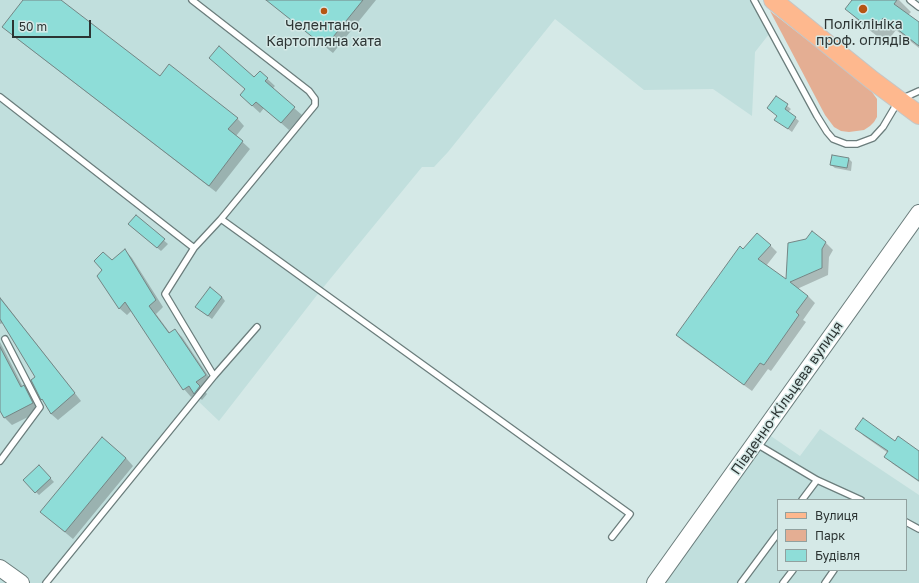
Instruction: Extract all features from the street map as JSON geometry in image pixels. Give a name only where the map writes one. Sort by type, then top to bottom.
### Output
[{"type":"main road","points":[[775,0],[866,76],[919,115]]},
{"type":"street","name":"Південно-Кільцева вулиця","points":[[655,583],[919,213]]},
{"type":"street","points":[[0,568],[21,583]]},
{"type":"lane","points":[[192,0],[309,91],[314,99],[314,105],[221,219],[194,248],[164,294],[214,376]]},
{"type":"lane","points":[[754,0],[817,116],[833,139],[846,144],[858,144],[873,138],[883,127],[899,100],[919,91]]},
{"type":"lane","points":[[910,0],[919,7]]},
{"type":"lane","points":[[0,97],[194,248]]},
{"type":"lane","points":[[221,219],[630,514],[612,537]]},
{"type":"lane","points":[[46,583],[214,376],[257,327]]},
{"type":"lane","points":[[0,461],[40,407],[5,339]]},
{"type":"lane","points":[[755,443],[817,480],[858,499]]},
{"type":"lane","points":[[803,499],[817,480]]},
{"type":"lane","points":[[844,499],[848,494]]},
{"type":"lane","points":[[907,523],[919,529]]},
{"type":"lane","points":[[741,583],[777,534]]},
{"type":"lane","points":[[783,583],[792,571]]},
{"type":"lane","points":[[825,583],[833,571]]},
{"type":"shaded area","points":[[0,0],[757,0],[773,29],[755,52],[752,116],[713,89],[644,90],[555,19],[448,152],[434,167],[422,167],[317,295],[219,421],[198,401],[50,583],[0,583]]},
{"type":"shaded area","points":[[820,429],[919,495],[919,583],[660,583],[765,432],[800,456]]},
{"type":"green space","points":[[770,11],[869,88],[877,99],[877,117],[870,126],[864,130],[849,132],[841,131],[834,127],[825,115]]},
{"type":"building","points":[[23,0],[61,0],[160,76],[169,64],[238,118],[228,129],[243,141],[209,186],[2,27]]},
{"type":"building","points":[[266,0],[363,0],[325,47]]},
{"type":"building","points":[[852,0],[897,0],[894,4],[919,22],[919,46],[883,18],[873,31],[845,9]]},
{"type":"building","points":[[219,46],[254,77],[260,71],[268,78],[265,81],[295,107],[281,123],[256,102],[252,106],[240,95],[245,89],[209,58]]},
{"type":"building","points":[[776,96],[788,104],[785,109],[796,117],[788,129],[774,120],[777,116],[767,108]]},
{"type":"building","points":[[832,155],[849,158],[847,168],[830,165]]},
{"type":"building","points":[[136,215],[165,239],[157,248],[128,224]]},
{"type":"building","points":[[812,231],[826,242],[822,249],[822,268],[790,282],[808,296],[796,312],[799,315],[764,365],[760,363],[744,385],[676,335],[740,246],[743,249],[757,233],[771,245],[758,259],[786,279],[788,243],[806,239]]},
{"type":"building","points":[[125,249],[156,300],[149,306],[169,333],[175,329],[206,375],[196,382],[200,386],[194,394],[189,386],[183,390],[125,302],[119,309],[97,276],[102,270],[94,261],[103,252],[112,260]]},
{"type":"building","points":[[210,287],[222,297],[208,316],[195,307]]},
{"type":"building","points":[[0,298],[75,393],[51,414],[42,399],[41,400],[31,380],[35,377],[0,319]]},
{"type":"building","points":[[0,347],[21,387],[24,385],[33,403],[4,418],[0,411]]},
{"type":"building","points":[[863,418],[895,441],[898,436],[919,451],[919,481],[884,457],[888,451],[855,429]]},
{"type":"building","points":[[102,437],[126,458],[65,532],[40,512]]},
{"type":"building","points":[[39,465],[51,478],[35,493],[23,480]]},
{"type":"place","name":"Поліклініка проф. оглядів","points":[[863,9]]},
{"type":"place","name":"Челентано, Картопляна хата","points":[[324,11]]}]
